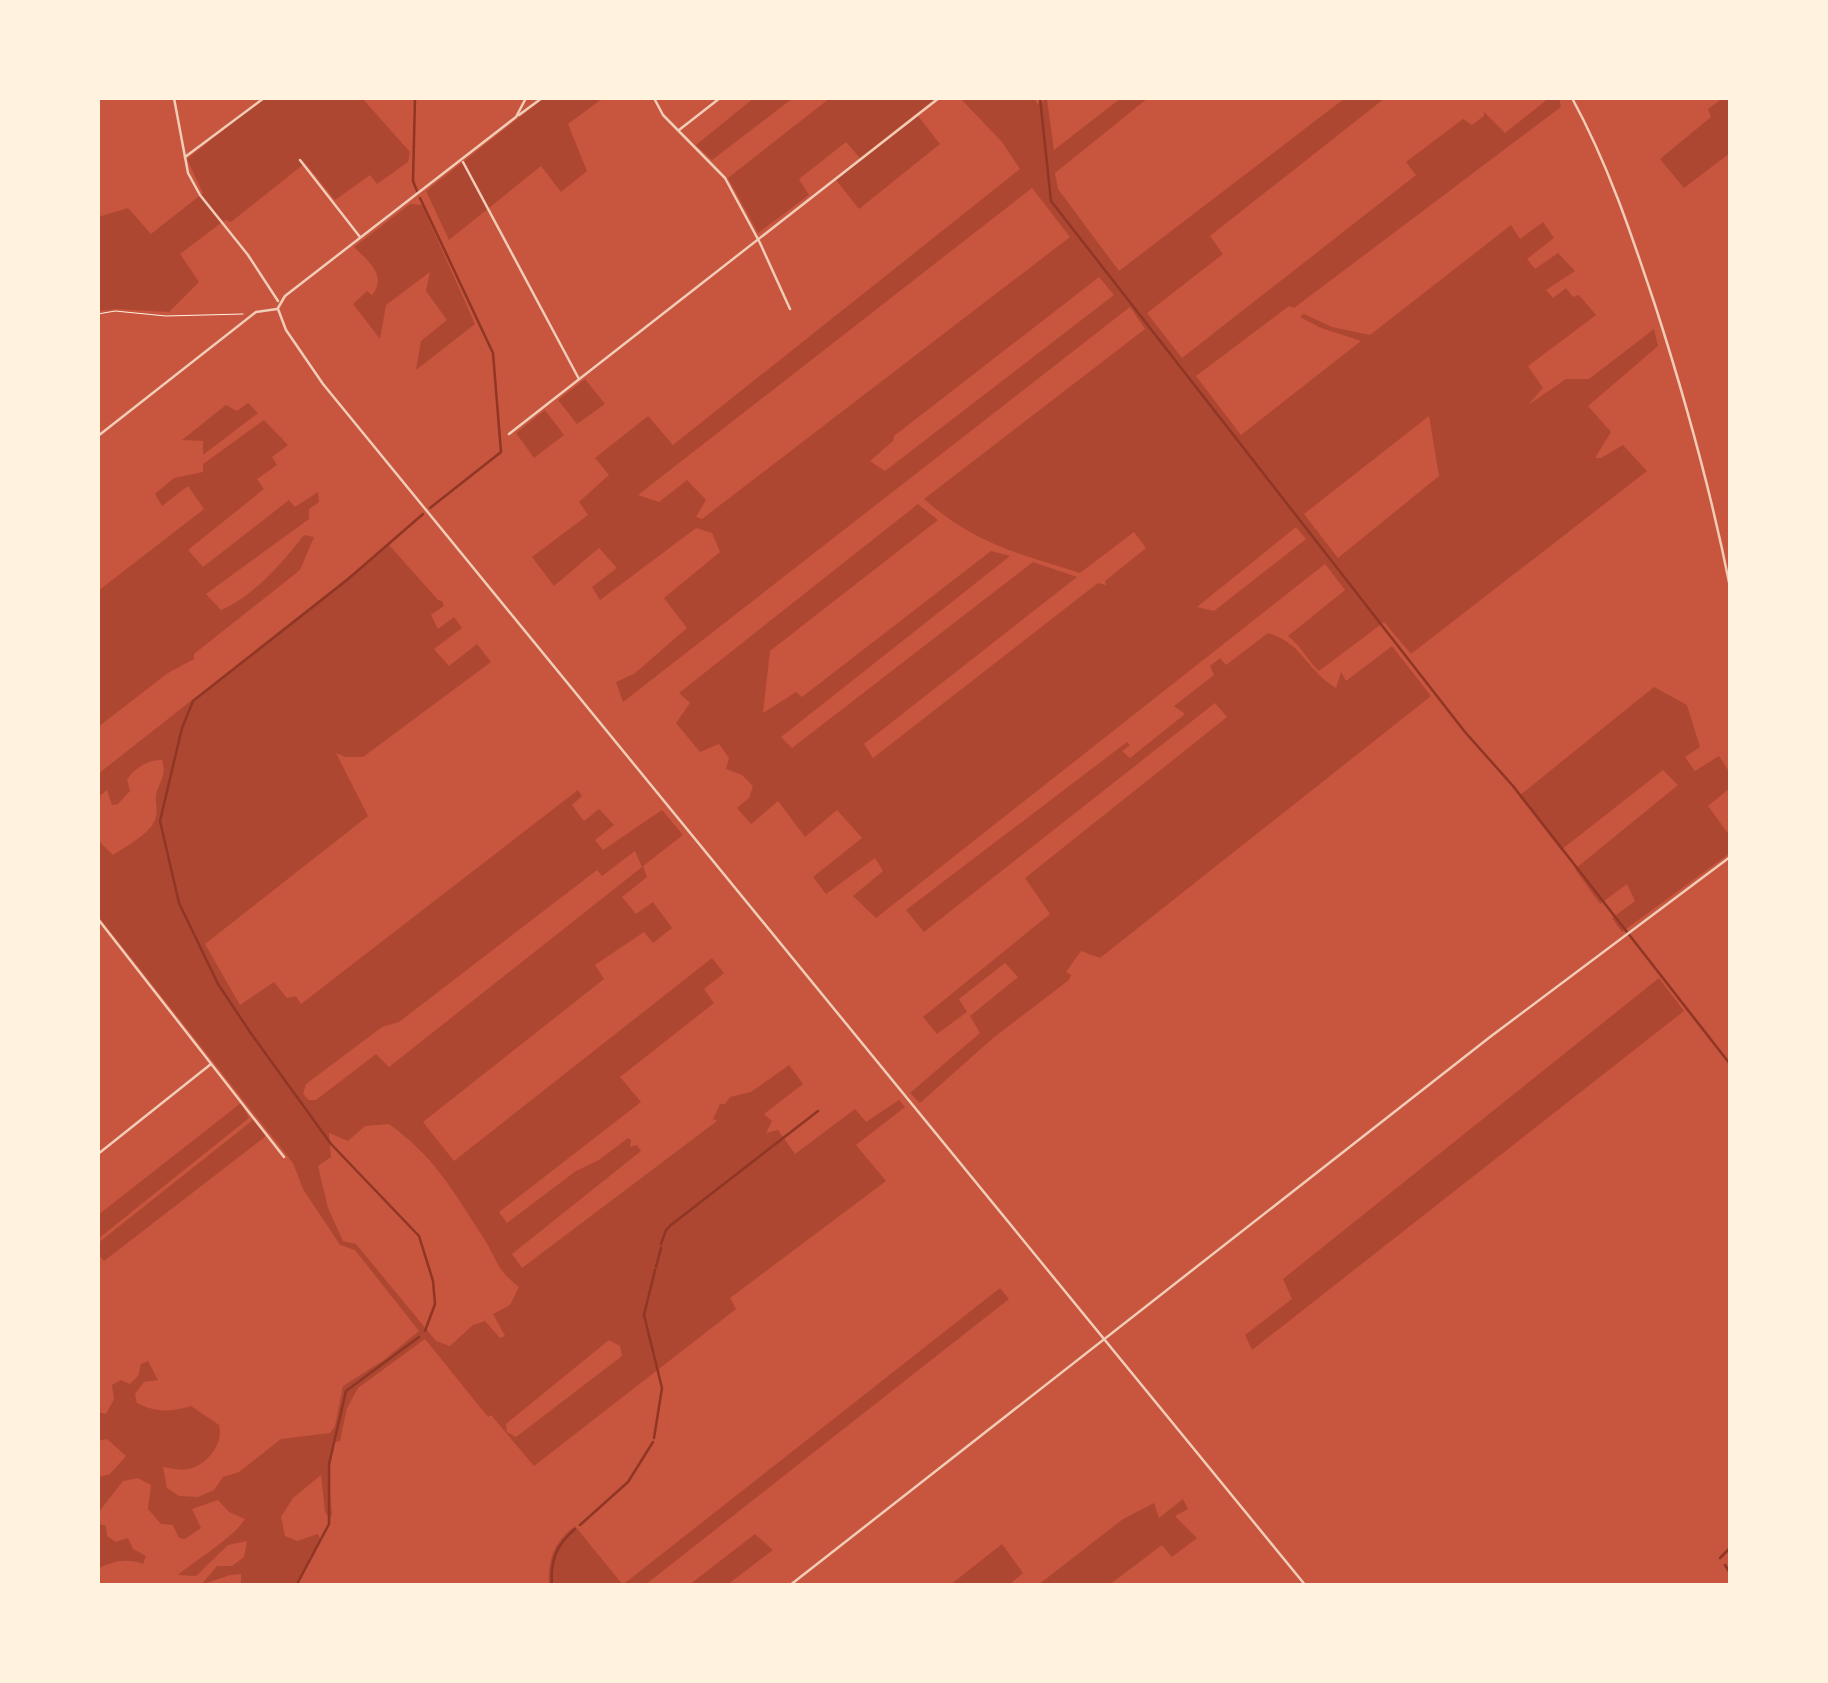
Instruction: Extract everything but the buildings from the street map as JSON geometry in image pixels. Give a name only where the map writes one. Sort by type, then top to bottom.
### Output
[{"type":"street","points":[[174,98],[184,158],[200,195],[280,302]]},
{"type":"street","points":[[184,158],[264,98]]},
{"type":"street","points":[[516,118],[526,98]]},
{"type":"street","points":[[542,98],[280,302],[278,308],[286,330],[323,384],[1306,1586]]},
{"type":"street","points":[[654,98],[663,115],[725,178],[790,309]]},
{"type":"street","points":[[678,131],[720,98]]},
{"type":"street","points":[[509,434],[939,98]]},
{"type":"street","points":[[1572,98],[1621,202],[1666,339],[1698,440],[1730,587]]},
{"type":"street","points":[[300,160],[361,238]]},
{"type":"street","points":[[462,161],[579,379]]},
{"type":"street","points":[[98,436],[256,312],[278,308]]},
{"type":"street","points":[[789,1586],[1490,1037],[1730,857]]},
{"type":"street","points":[[98,918],[284,1157]]},
{"type":"street","points":[[98,1154],[212,1063]]},
{"type":"path","points":[[98,314],[115,311],[194,316],[256,312]]},
{"type":"shaded area","points":[[264,98],[362,98],[410,152],[408,162],[377,184],[370,175],[335,200],[305,163],[231,222],[225,220],[180,254],[199,282],[169,312],[98,311],[98,217],[128,208],[151,234],[203,193],[187,159]]},
{"type":"shaded area","points":[[544,98],[603,98],[568,124],[587,171],[561,192],[541,166],[449,240],[426,191]]},
{"type":"shaded area","points":[[754,98],[793,98],[712,160],[696,145]]},
{"type":"shaded area","points":[[830,98],[936,98],[860,158],[846,142],[799,179],[809,195],[758,233],[728,178]]},
{"type":"shaded area","points":[[960,98],[1035,98],[1037,104],[1047,99],[1054,150],[1121,98],[1148,98],[1055,173],[1058,189],[1119,271],[1345,98],[1385,98],[1210,236],[1223,254],[1147,313],[1182,358],[1416,175],[1406,162],[1463,119],[1472,125],[1484,112],[1505,133],[1549,98],[1559,98],[1561,107],[1294,308],[1289,306],[1196,376],[1241,435],[1361,341],[1321,328],[1300,317],[1304,314],[1332,327],[1370,335],[1511,225],[1520,239],[1543,222],[1554,238],[1527,259],[1535,269],[1558,253],[1575,271],[1546,290],[1553,298],[1566,288],[1573,297],[1579,295],[1596,315],[1528,366],[1543,388],[1528,405],[1566,379],[1589,379],[1654,329],[1658,346],[1588,406],[1611,432],[1595,458],[1623,445],[1647,471],[1411,654],[1384,622],[1319,671],[1315,667],[1288,636],[1345,590],[1325,564],[876,918],[853,896],[883,871],[875,858],[826,894],[813,877],[862,838],[837,810],[805,837],[778,801],[751,824],[737,808],[749,798],[753,786],[742,775],[726,769],[729,758],[719,744],[700,752],[676,723],[690,703],[679,693],[918,504],[938,520],[770,651],[763,713],[796,692],[802,697],[991,551],[1010,556],[781,737],[792,748],[1033,562],[1077,577],[864,744],[873,758],[1098,583],[1106,585],[1105,581],[1146,548],[1134,532],[1080,573],[979,537],[924,499],[1145,329],[1130,307],[623,702],[616,682],[634,674],[687,628],[664,598],[720,552],[712,533],[696,528],[600,600],[592,587],[617,568],[599,548],[554,586],[532,557],[588,515],[579,502],[609,475],[595,458],[648,416],[673,445],[1020,169],[1002,142]],"holes":[[[1032,188],[1070,237],[702,519],[696,517],[706,500],[687,480],[659,502],[638,495]],[[1099,277],[1114,295],[885,471],[870,461],[894,436]],[[1429,416],[1439,476],[1338,558],[1304,514]],[[1296,527],[1306,539],[1214,611],[1197,607]]]},
{"type":"shaded area","points":[[1723,98],[1730,98],[1730,153],[1684,188],[1660,159],[1711,117],[1708,109]]},
{"type":"shaded area","points":[[918,116],[940,144],[859,209],[836,180]]},
{"type":"shaded area","points":[[410,204],[422,205],[475,324],[416,370],[421,341],[447,320],[426,291],[430,272],[386,305],[380,339],[353,304],[367,291],[372,295],[378,281],[374,269],[354,247]]},
{"type":"shaded area","points":[[585,379],[605,404],[577,424],[558,400]]},
{"type":"shaded area","points":[[248,403],[258,413],[203,455],[203,441],[182,440],[226,405],[237,411]]},
{"type":"shaded area","points":[[545,410],[564,435],[534,458],[516,433]]},
{"type":"shaded area","points":[[264,420],[288,445],[272,457],[277,465],[257,479],[264,489],[188,550],[203,567],[289,500],[295,507],[318,492],[319,502],[309,509],[309,519],[206,594],[221,610],[233,604],[267,577],[304,535],[314,537],[300,570],[194,654],[194,659],[168,673],[98,727],[98,591],[204,509],[188,486],[162,506],[155,494],[174,478],[203,472],[203,464]]},
{"type":"shaded area","points":[[389,545],[442,601],[444,606],[431,615],[438,629],[454,617],[462,628],[434,649],[449,666],[477,644],[491,662],[363,757],[336,753],[368,816],[205,944],[240,1005],[274,982],[287,998],[296,996],[301,1004],[578,790],[582,796],[572,805],[584,821],[599,809],[614,825],[595,840],[603,850],[662,810],[683,835],[643,866],[647,877],[622,897],[636,914],[653,902],[672,928],[653,943],[644,932],[595,965],[604,979],[423,1122],[454,1161],[712,958],[724,973],[704,989],[714,1003],[620,1077],[641,1102],[499,1212],[507,1223],[628,1138],[630,1147],[637,1145],[641,1151],[512,1254],[522,1268],[717,1121],[713,1119],[720,1104],[751,1092],[789,1065],[803,1084],[764,1114],[772,1121],[766,1133],[778,1130],[795,1154],[855,1109],[866,1122],[899,1100],[905,1107],[856,1145],[886,1181],[730,1298],[736,1309],[534,1466],[425,1339],[358,1388],[347,1408],[328,1476],[330,1519],[325,1512],[321,1475],[293,1498],[281,1517],[285,1536],[297,1541],[318,1534],[321,1541],[295,1585],[241,1585],[241,1574],[201,1585],[217,1566],[232,1566],[244,1557],[247,1541],[228,1545],[196,1576],[178,1575],[224,1541],[245,1519],[229,1512],[218,1500],[192,1509],[201,1528],[185,1539],[179,1538],[173,1525],[161,1524],[148,1509],[151,1485],[138,1478],[123,1481],[98,1513],[98,1477],[110,1474],[126,1456],[107,1439],[98,1441],[98,1412],[106,1414],[114,1399],[112,1385],[121,1380],[130,1384],[138,1376],[141,1364],[148,1361],[158,1380],[144,1382],[135,1394],[137,1403],[164,1410],[191,1406],[219,1425],[217,1446],[202,1463],[185,1470],[163,1467],[167,1488],[179,1496],[198,1497],[214,1490],[223,1477],[239,1472],[281,1439],[330,1433],[343,1386],[419,1331],[355,1250],[340,1245],[303,1189],[293,1163],[98,916],[98,840],[113,855],[150,828],[156,816],[156,794],[164,769],[162,760],[137,769],[127,780],[130,791],[112,805],[107,790],[98,797],[98,774]],"holes":[[[635,851],[642,867],[389,1067],[376,1054],[316,1100],[303,1094],[306,1084],[382,1027],[399,1022],[597,870],[602,876]],[[389,1124],[419,1149],[452,1190],[501,1270],[519,1287],[510,1305],[493,1314],[505,1336],[500,1338],[485,1321],[473,1325],[450,1346],[436,1341],[356,1244],[343,1241],[328,1208],[318,1166],[331,1157],[329,1133],[348,1141],[365,1126]],[[609,1340],[620,1346],[622,1356],[516,1437],[507,1432],[506,1424]]]},
{"type":"shaded area","points":[[1268,633],[1297,650],[1336,688],[1341,672],[1346,681],[1392,646],[1431,696],[1100,958],[1081,951],[1066,972],[1071,975],[1069,980],[993,1038],[920,1103],[910,1093],[980,1033],[970,1016],[1018,977],[1005,963],[959,999],[967,1012],[937,1034],[923,1017],[1050,914],[1025,878],[1227,717],[1215,703],[924,932],[906,910],[1127,742],[1130,745],[1122,751],[1130,758],[1185,714],[1174,706],[1214,675],[1210,666],[1220,658],[1226,665]]},
{"type":"shaded area","points":[[1654,687],[1687,705],[1700,747],[1685,757],[1695,771],[1719,756],[1730,773],[1730,788],[1708,806],[1730,836],[1730,853],[1622,932],[1612,918],[1635,901],[1627,884],[1600,904],[1575,869],[1678,785],[1663,770],[1561,850],[1519,796]]},
{"type":"shaded area","points":[[1659,978],[1684,1011],[1252,1350],[1245,1335],[1292,1299],[1283,1279]]},
{"type":"shaded area","points":[[241,1103],[249,1118],[98,1239],[98,1215]]},
{"type":"shaded area","points":[[253,1120],[266,1136],[104,1261],[98,1254],[98,1243]]},
{"type":"shaded area","points":[[1000,1288],[1009,1299],[645,1585],[625,1583]]},
{"type":"shaded area","points":[[1183,1499],[1188,1509],[1175,1516],[1197,1538],[1172,1557],[1162,1545],[1109,1585],[1038,1585],[1123,1519],[1154,1503],[1159,1518]]},
{"type":"shaded area","points":[[98,1513],[99,1524],[106,1526],[107,1536],[116,1542],[128,1538],[133,1549],[146,1556],[143,1564],[120,1561],[98,1569]]},
{"type":"shaded area","points":[[575,1526],[623,1585],[549,1585],[553,1552]]},
{"type":"shaded area","points":[[755,1534],[773,1550],[727,1585],[689,1585]]},
{"type":"shaded area","points":[[1002,1544],[1023,1573],[1009,1585],[950,1585]]},
{"type":"waterway","points":[[415,98],[413,181],[417,191]]},
{"type":"waterway","points":[[1040,98],[1051,201],[1730,1064]]},
{"type":"waterway","points":[[420,198],[493,353],[501,452],[430,508]]},
{"type":"waterway","points":[[423,514],[347,580],[193,701],[182,728],[160,821],[179,903],[218,984],[331,1144],[419,1236],[433,1281],[435,1304],[425,1331]]},
{"type":"waterway","points":[[661,1244],[671,1225],[818,1111]]},
{"type":"waterway","points":[[656,1267],[661,1248]]},
{"type":"waterway","points":[[654,1438],[662,1388],[644,1315],[655,1270]]},
{"type":"waterway","points":[[296,1586],[329,1524],[329,1464],[346,1391],[419,1337]]},
{"type":"waterway","points":[[580,1525],[628,1482],[653,1442]]},
{"type":"waterway","points":[[552,1586],[556,1554],[575,1529]]},
{"type":"waterway","points":[[1720,1558],[1730,1548]]},
{"type":"waterway","points":[[1725,1565],[1730,1573]]}]
